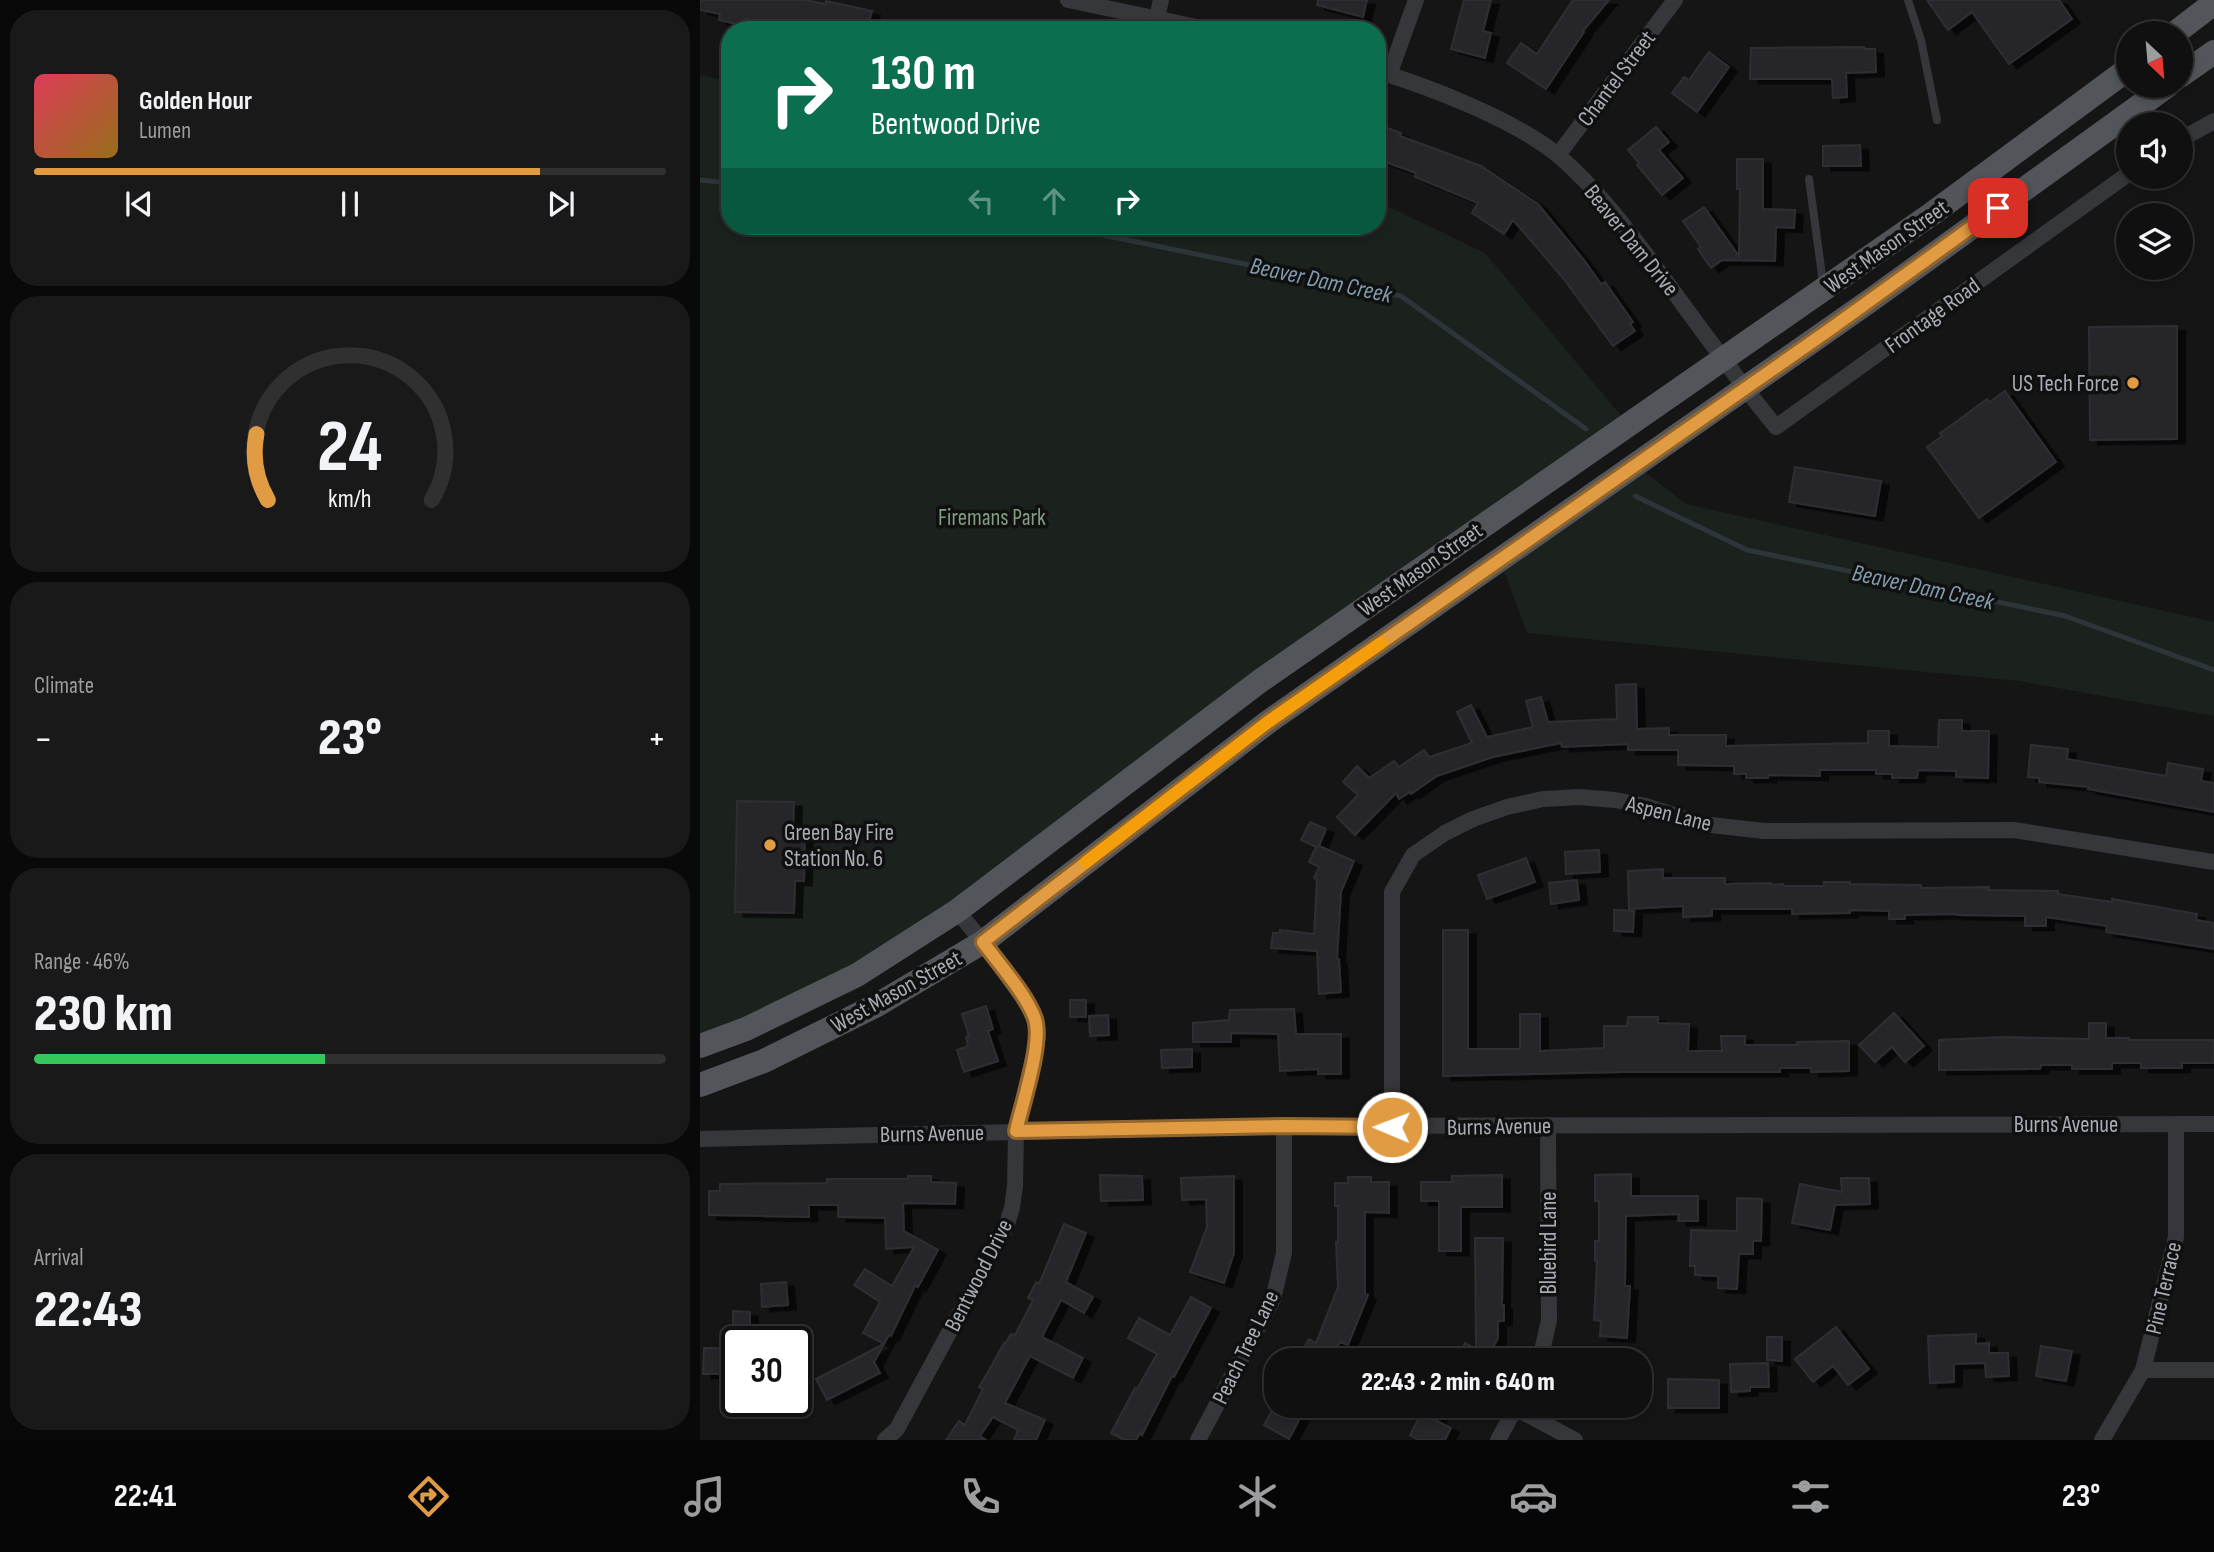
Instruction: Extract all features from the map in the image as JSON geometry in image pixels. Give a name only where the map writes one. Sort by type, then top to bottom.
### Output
[{"type":"main road","points":[[2191,21],[2214,3]]},
{"type":"main road","points":[[2193,67],[2214,52]]},
{"type":"main road","name":"West Mason Street","points":[[700,1046],[746,1029],[857,975],[957,911],[1260,681],[1824,290],[2116,78]]},
{"type":"main road","name":"West Mason Street","points":[[700,1085],[764,1061],[877,1005],[983,942],[1268,722],[1882,292],[2150,98]]},
{"type":"street","points":[[1068,0],[1170,21]]},
{"type":"street","points":[[1157,18],[1161,0]]},
{"type":"street","points":[[1386,66],[1416,0]]},
{"type":"street","name":"Chantel Street","points":[[1558,155],[1675,0]]},
{"type":"street","name":"Beaver Dam Drive","points":[[1386,74],[1456,100],[1506,123],[1558,155],[1607,202],[1744,389]]},
{"type":"street","points":[[2193,132],[2214,121]]},
{"type":"street","name":"Frontage Road","points":[[1744,389],[1776,427],[2116,183]]},
{"type":"street","name":"Aspen Lane","points":[[1392,1127],[1391,892],[1413,855],[1445,833],[1507,807],[1543,799],[1579,797],[1636,804],[1702,824],[1764,831],[2014,830],[2214,862]]},
{"type":"street","name":"Bentwood Drive","points":[[885,1440],[897,1429],[1006,1227],[1015,1186],[1016,1131],[1038,1036],[1035,1019],[1028,1005],[957,911]]},
{"type":"street","name":"Pine Terrace","points":[[2102,1440],[2143,1370],[2176,1237],[2176,1124]]},
{"type":"street","name":"Burns Avenue","points":[[700,1139],[1284,1126],[2214,1124]]},
{"type":"street","name":"Bluebird Lane","points":[[1543,1348],[1549,1320],[1548,1125]]},
{"type":"street","name":"Peach Tree Lane","points":[[1198,1440],[1273,1300],[1284,1253],[1284,1126]]},
{"type":"street","points":[[2143,1370],[2214,1370]]},
{"type":"street","points":[[1498,1440],[1510,1418]]},
{"type":"street","points":[[1536,1418],[1576,1440]]},
{"type":"lane","points":[[1908,0],[1921,40],[1937,120]]},
{"type":"lane","points":[[1809,179],[1824,290]]},
{"type":"green space","name":"Firemans Park","points":[[700,75],[721,79],[721,235],[1386,235],[1386,205],[1485,253],[1628,424],[957,911],[700,1046]]},
{"type":"green space","points":[[1636,465],[1686,504],[2214,622],[2214,716],[2019,681],[1527,633],[1500,560]]},
{"type":"building","points":[[700,0],[805,0],[826,4],[826,1],[872,11],[869,21],[723,21],[719,20],[720,14],[700,10]]},
{"type":"building","points":[[1318,0],[1367,0],[1363,17],[1317,5]]},
{"type":"building","points":[[1464,0],[1491,0],[1483,31],[1491,33],[1485,58],[1451,49]]},
{"type":"building","points":[[1573,0],[1609,0],[1583,31],[1546,89],[1507,63],[1521,43],[1537,54]]},
{"type":"building","points":[[1927,0],[2059,0],[2072,19],[2009,64],[1972,12],[1948,30]]},
{"type":"building","points":[[1751,48],[1875,49],[1876,72],[1846,73],[1847,97],[1833,98],[1832,79],[1750,79]]},
{"type":"building","points":[[1709,52],[1729,67],[1697,112],[1672,93],[1684,77],[1689,80]]},
{"type":"building","points":[[1386,127],[1401,133],[1400,136],[1481,166],[1538,204],[1601,284],[1605,282],[1633,322],[1630,324],[1635,331],[1613,346],[1563,278],[1513,220],[1504,234],[1472,213],[1478,203],[1415,177],[1416,173],[1386,162]]},
{"type":"building","points":[[1656,127],[1669,142],[1659,150],[1683,178],[1662,195],[1628,150]]},
{"type":"building","points":[[1860,145],[1861,166],[1823,166],[1823,146]]},
{"type":"building","points":[[1737,159],[1763,159],[1763,209],[1795,210],[1794,228],[1776,227],[1775,261],[1722,260],[1711,268],[1698,249],[1701,247],[1683,221],[1704,207],[1739,256],[1740,189],[1737,189]]},
{"type":"building","name":"US Tech Force","points":[[2177,326],[2177,439],[2090,440],[2089,327]]},
{"type":"building","points":[[2005,391],[2056,462],[1979,518],[1927,447],[1942,436],[1940,433],[1987,399],[1990,402]]},
{"type":"building","points":[[1795,467],[1881,481],[1875,516],[1789,502]]},
{"type":"building","points":[[1636,684],[1637,729],[1669,728],[1669,735],[1726,735],[1726,746],[1868,743],[1868,731],[1889,731],[1889,746],[1938,747],[1939,720],[1962,720],[1962,731],[1989,731],[1988,778],[1956,777],[1956,771],[1918,770],[1917,778],[1892,778],[1892,774],[1876,774],[1876,770],[1820,770],[1820,776],[1768,775],[1768,778],[1746,778],[1746,774],[1734,774],[1734,766],[1678,765],[1678,750],[1628,750],[1628,744],[1562,747],[1561,743],[1493,757],[1437,776],[1399,799],[1396,793],[1355,835],[1337,817],[1358,795],[1343,782],[1357,766],[1369,778],[1394,761],[1399,767],[1424,750],[1429,757],[1472,743],[1457,712],[1471,705],[1487,737],[1533,727],[1526,701],[1541,697],[1548,722],[1617,719],[1616,685]]},
{"type":"building","points":[[2031,745],[2068,749],[2067,759],[2166,776],[2168,763],[2203,769],[2201,781],[2214,783],[2214,812],[2088,789],[2089,787],[2039,782],[2039,778],[2028,777]]},
{"type":"building","name":"Green Bay Fire Station No. 6","points":[[737,801],[794,802],[793,832],[805,832],[804,881],[795,881],[794,913],[735,912]]},
{"type":"building","points":[[1310,822],[1326,829],[1319,846],[1354,861],[1341,892],[1337,959],[1341,992],[1319,994],[1317,951],[1271,948],[1273,933],[1280,933],[1280,930],[1314,934],[1317,880],[1314,878],[1319,867],[1309,862],[1316,847],[1301,840]]},
{"type":"building","points":[[1599,850],[1600,872],[1566,874],[1565,852]]},
{"type":"building","points":[[1526,858],[1535,882],[1487,899],[1478,875]]},
{"type":"building","points":[[1663,869],[1663,878],[1725,878],[1725,884],[1824,886],[1824,882],[1850,882],[1921,885],[1921,888],[1989,887],[1989,890],[2058,891],[2058,894],[2112,902],[2112,899],[2197,914],[2196,920],[2214,923],[2214,949],[2106,932],[2107,926],[2046,917],[2046,926],[2025,926],[2025,916],[1905,915],[1905,919],[1889,919],[1889,911],[1850,910],[1850,913],[1792,914],[1792,909],[1712,909],[1712,916],[1683,917],[1683,906],[1629,909],[1628,871]]},
{"type":"building","points":[[1577,880],[1579,900],[1551,904],[1549,883]]},
{"type":"building","points":[[1614,910],[1634,911],[1633,932],[1614,931]]},
{"type":"building","points":[[1443,930],[1468,930],[1468,1049],[1520,1049],[1520,1014],[1540,1014],[1540,1051],[1604,1048],[1604,1026],[1627,1026],[1628,1017],[1658,1017],[1658,1023],[1689,1024],[1688,1051],[1722,1051],[1721,1036],[1745,1036],[1745,1045],[1849,1041],[1849,1071],[1811,1072],[1811,1068],[1780,1068],[1780,1072],[1443,1076]]},
{"type":"building","points":[[1070,1000],[1086,1000],[1086,1017],[1070,1017]]},
{"type":"building","points":[[986,1006],[993,1029],[988,1031],[998,1061],[964,1072],[957,1050],[968,1046],[966,1037],[969,1036],[962,1014]]},
{"type":"building","points":[[1294,1009],[1296,1034],[1341,1034],[1341,1074],[1318,1074],[1318,1069],[1280,1071],[1278,1034],[1231,1033],[1231,1042],[1193,1042],[1193,1023],[1229,1020],[1230,1010]]},
{"type":"building","points":[[1894,1013],[1924,1046],[1905,1062],[1892,1047],[1875,1062],[1859,1045]]},
{"type":"building","points":[[1108,1015],[1109,1035],[1090,1036],[1089,1016]]},
{"type":"building","points":[[2089,1023],[2106,1023],[2106,1038],[2214,1040],[2214,1063],[2182,1063],[2182,1068],[2141,1068],[2141,1063],[2112,1063],[2112,1069],[2072,1069],[2072,1065],[2041,1065],[2040,1069],[1939,1070],[1939,1040],[2003,1037],[2089,1039]]},
{"type":"building","points":[[1192,1049],[1192,1067],[1162,1068],[1161,1050]]},
{"type":"building","points":[[1631,1174],[1631,1196],[1698,1196],[1698,1221],[1678,1221],[1679,1214],[1626,1216],[1625,1286],[1630,1286],[1627,1338],[1600,1336],[1601,1321],[1594,1320],[1597,1261],[1595,1241],[1599,1241],[1599,1201],[1595,1201],[1595,1175]]},
{"type":"building","points":[[1100,1175],[1142,1176],[1143,1200],[1101,1201]]},
{"type":"building","points":[[1502,1175],[1502,1207],[1461,1207],[1461,1251],[1439,1251],[1439,1201],[1421,1201],[1421,1182],[1452,1182],[1452,1176]]},
{"type":"building","points":[[908,1176],[931,1176],[931,1182],[956,1183],[955,1204],[903,1203],[904,1231],[938,1250],[884,1344],[863,1333],[880,1302],[854,1285],[865,1269],[892,1286],[914,1247],[886,1249],[885,1218],[838,1217],[838,1205],[809,1205],[809,1217],[709,1215],[709,1191],[720,1191],[720,1184],[827,1183],[827,1179],[908,1179]]},
{"type":"building","points":[[1234,1176],[1234,1253],[1224,1283],[1190,1272],[1207,1227],[1206,1199],[1182,1200],[1181,1178]]},
{"type":"building","points":[[1348,1177],[1371,1177],[1371,1182],[1389,1182],[1389,1213],[1365,1212],[1365,1294],[1368,1295],[1348,1345],[1340,1342],[1336,1348],[1304,1348],[1309,1339],[1316,1343],[1338,1287],[1338,1206],[1335,1206],[1335,1183],[1348,1183]]},
{"type":"building","points":[[1841,1178],[1869,1178],[1870,1204],[1835,1205],[1830,1230],[1792,1223],[1800,1184],[1842,1192]]},
{"type":"building","points":[[1737,1198],[1762,1199],[1761,1241],[1753,1241],[1753,1254],[1739,1254],[1737,1289],[1718,1288],[1718,1276],[1695,1275],[1695,1266],[1690,1266],[1691,1230],[1737,1231]]},
{"type":"building","points":[[1064,1224],[1086,1233],[1066,1282],[1093,1297],[1084,1313],[1061,1300],[1042,1337],[1083,1358],[1073,1378],[1030,1356],[1005,1403],[1045,1420],[1036,1440],[1014,1440],[1018,1430],[993,1417],[980,1436],[986,1440],[946,1440],[959,1421],[965,1425],[983,1389],[979,1387],[1004,1343],[1011,1334],[1015,1335],[1033,1300],[1028,1298],[1036,1282],[1039,1284]]},
{"type":"building","points":[[1475,1238],[1503,1238],[1504,1321],[1498,1321],[1498,1338],[1492,1348],[1476,1348]]},
{"type":"building","points":[[786,1282],[788,1305],[762,1307],[761,1284]]},
{"type":"building","points":[[1191,1297],[1211,1308],[1142,1435],[1140,1433],[1136,1440],[1124,1440],[1111,1433],[1157,1354],[1128,1338],[1139,1318],[1170,1335]]},
{"type":"building","points":[[733,1311],[750,1312],[750,1326],[733,1326]]},
{"type":"building","points":[[1836,1327],[1869,1369],[1848,1385],[1833,1366],[1813,1382],[1795,1359]]},
{"type":"building","points":[[1976,1334],[1976,1344],[1989,1343],[1989,1353],[2008,1353],[2009,1376],[1986,1377],[1985,1363],[1954,1364],[1954,1382],[1930,1383],[1928,1336]]},
{"type":"building","points":[[1767,1337],[1782,1337],[1782,1361],[1767,1360]]},
{"type":"building","points":[[884,1344],[874,1362],[880,1373],[827,1400],[816,1379]]},
{"type":"building","points":[[2041,1346],[2072,1351],[2066,1381],[2036,1376]]},
{"type":"building","points":[[704,1348],[721,1348],[721,1374],[703,1374]]},
{"type":"building","points":[[1768,1363],[1769,1387],[1750,1387],[1750,1391],[1731,1392],[1730,1364]]},
{"type":"building","points":[[1668,1379],[1719,1380],[1719,1408],[1668,1408]]},
{"type":"building","points":[[1268,1418],[1300,1418],[1289,1439],[1264,1425]]},
{"type":"building","points":[[1419,1418],[1438,1418],[1437,1421],[1451,1428],[1445,1440],[1418,1440],[1410,1435]]},
{"type":"waterway","name":"Beaver Dam Creek","points":[[700,180],[721,182]]},
{"type":"waterway","name":"Beaver Dam Creek","points":[[1103,235],[1401,296],[1586,429]]},
{"type":"waterway","name":"Beaver Dam Creek","points":[[1635,496],[1747,550],[2065,616],[2214,670]]},
{"type":"slow traffic","points":[[1086,862],[1268,722],[1381,643]]},
{"type":"place","name":"US Tech Force","points":[[2133,383]]},
{"type":"place","name":"Green Bay Fire Station No. 6","points":[[770,845]]},
{"type":"route","points":[[1392,1127],[1284,1126],[1016,1131],[1038,1036],[1035,1019],[1028,1005],[983,942],[1268,722],[1829,330],[1998,208]]}]
